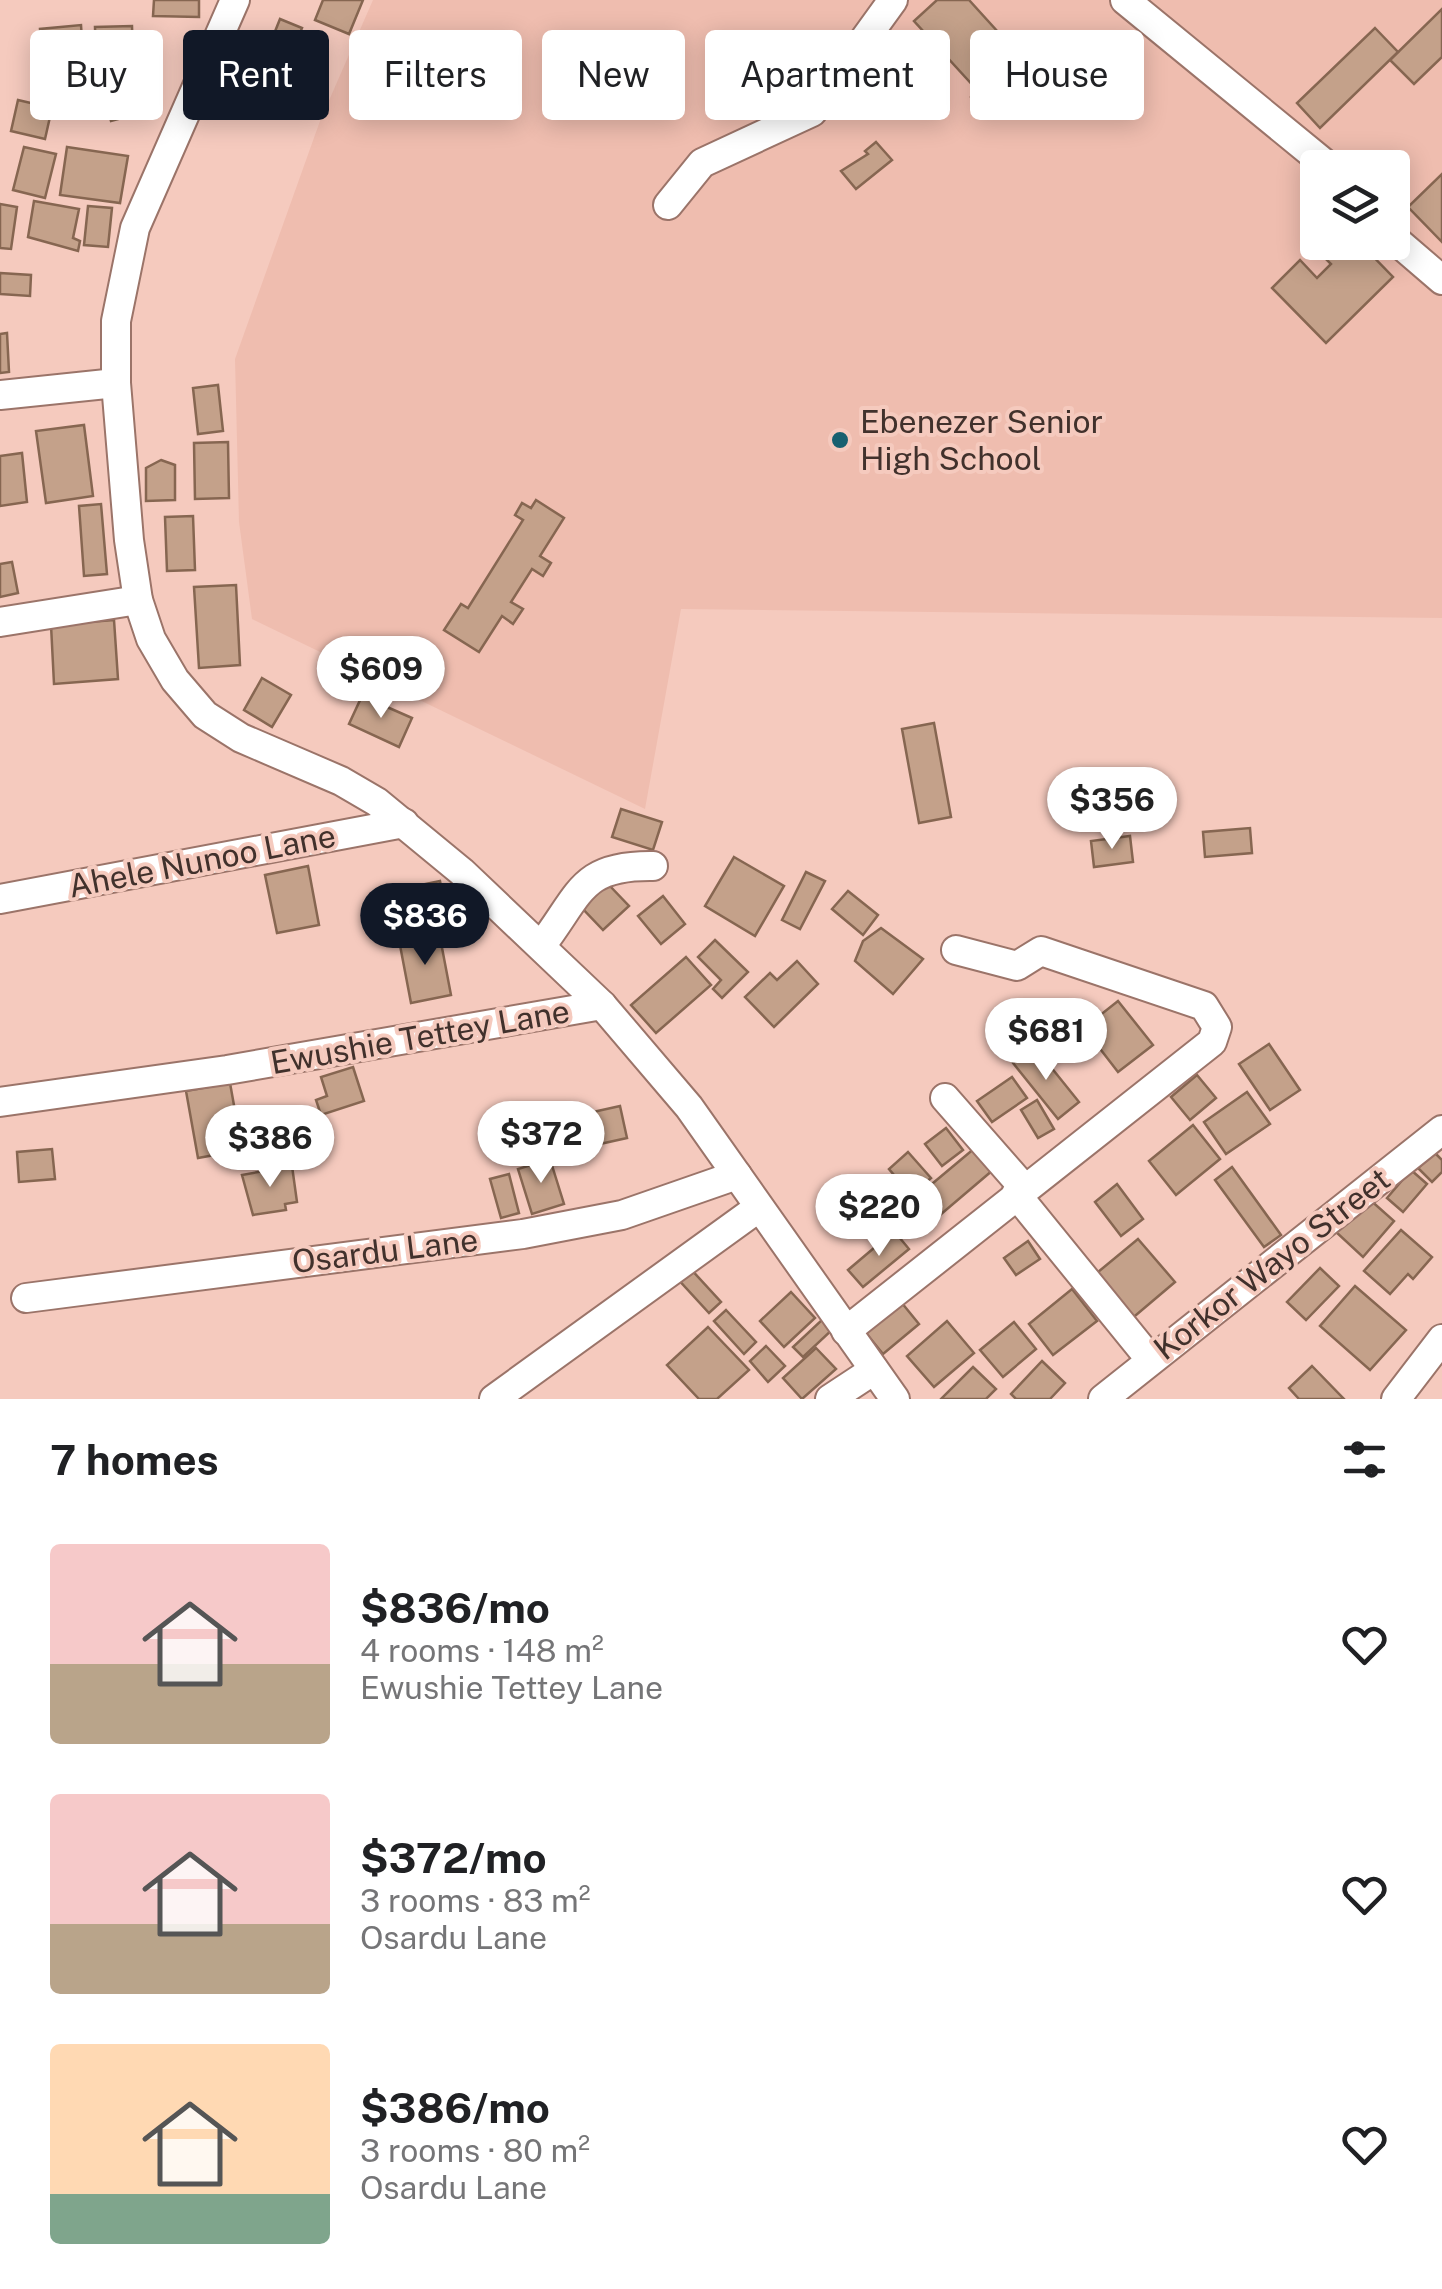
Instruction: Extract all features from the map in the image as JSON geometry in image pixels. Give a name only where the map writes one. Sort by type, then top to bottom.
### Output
[{"type":"street","points":[[236,0],[135,228],[116,321],[116,383],[138,600],[151,639],[174,680],[205,715],[241,738],[341,781],[404,822],[602,1005],[689,1107],[896,1399]]},
{"type":"street","points":[[668,205],[702,163],[812,112],[893,0]]},
{"type":"street","points":[[1125,0],[1308,150]]},
{"type":"street","points":[[1410,253],[1442,280]]},
{"type":"street","points":[[0,394],[116,383]]},
{"type":"street","points":[[0,622],[138,600]]},
{"type":"street","name":"Ahele Nunoo Lane","points":[[0,899],[404,822]]},
{"type":"street","points":[[541,946],[599,871],[618,866],[653,866]]},
{"type":"street","points":[[846,1331],[1212,1042],[1217,1027],[1204,1006],[1042,951],[1017,966],[956,950]]},
{"type":"street","name":"Ewushie Tettey Lane","points":[[0,1102],[227,1070],[602,1005]]},
{"type":"street","points":[[945,1098],[1150,1359]]},
{"type":"street","name":"Korkor Wayo Street","points":[[1103,1399],[1442,1130]]},
{"type":"street","name":"Osardu Lane","points":[[26,1298],[523,1234],[622,1216],[736,1175]]},
{"type":"street","points":[[494,1399],[758,1208]]},
{"type":"street","points":[[1396,1399],[1442,1339]]},
{"type":"street","points":[[830,1399],[874,1370]]},
{"type":"shaded area","name":"Ebenezer Senior High School","points":[[373,0],[1442,0],[1442,618],[681,609],[645,809],[252,619],[239,522],[235,359],[320,121],[329,120],[329,100],[349,55],[349,120],[522,120],[522,30],[360,30]]},
{"type":"building","points":[[154,0],[199,0],[199,17],[153,16]]},
{"type":"building","points":[[323,0],[363,0],[349,34],[315,20]]},
{"type":"building","points":[[937,0],[969,0],[996,30],[970,30],[970,82],[950,60],[950,30],[922,30],[914,21]]},
{"type":"building","points":[[1442,9],[1442,57],[1414,84],[1390,60]]},
{"type":"building","points":[[280,19],[302,28],[301,30],[276,30]]},
{"type":"building","points":[[81,25],[81,30],[40,30]]},
{"type":"building","points":[[132,26],[132,30],[95,30]]},
{"type":"building","points":[[1375,28],[1398,52],[1320,128],[1297,103]]},
{"type":"building","points":[[18,100],[30,103],[30,120],[49,120],[45,139],[11,131]]},
{"type":"building","points":[[876,142],[892,160],[856,189],[841,171],[868,154],[865,151]]},
{"type":"building","points":[[24,147],[56,154],[45,198],[13,190]]},
{"type":"building","points":[[67,147],[128,156],[120,203],[60,195]]},
{"type":"building","points":[[1442,174],[1442,242],[1410,209]]},
{"type":"building","points":[[34,201],[79,209],[73,238],[80,241],[78,251],[28,237]]},
{"type":"building","points":[[0,204],[17,207],[11,249],[0,248]]},
{"type":"building","points":[[88,206],[112,208],[108,247],[84,245]]},
{"type":"building","points":[[1300,260],[1317,278],[1331,264],[1327,260],[1376,260],[1393,277],[1326,343],[1272,288]]},
{"type":"building","points":[[0,273],[31,275],[30,296],[0,294]]},
{"type":"building","points":[[7,333],[9,372],[0,373],[0,334]]},
{"type":"building","points":[[218,385],[223,431],[198,434],[193,388]]},
{"type":"building","points":[[84,425],[93,496],[46,503],[36,431]]},
{"type":"building","points":[[228,442],[229,498],[195,499],[194,443]]},
{"type":"building","points":[[22,453],[27,502],[0,506],[0,456]]},
{"type":"building","points":[[161,460],[175,465],[175,500],[146,501],[146,468]]},
{"type":"building","points":[[536,500],[564,518],[540,556],[551,563],[543,576],[532,569],[511,602],[523,609],[513,624],[502,616],[479,652],[444,630],[461,604],[468,608],[523,520],[515,515],[522,503],[531,508]]},
{"type":"building","points":[[101,504],[107,574],[84,576],[79,506]]},
{"type":"building","points":[[193,516],[195,570],[167,571],[165,517]]},
{"type":"building","points":[[12,562],[18,593],[0,597],[0,564]]},
{"type":"building","points":[[236,585],[240,665],[199,668],[194,587]]},
{"type":"building","points":[[114,620],[118,679],[54,684],[51,625]]},
{"type":"building","points":[[262,678],[291,695],[272,727],[244,710]]},
{"type":"building","points":[[362,696],[412,718],[399,747],[349,724]]},
{"type":"building","points":[[934,723],[951,817],[919,823],[902,729]]},
{"type":"building","points":[[621,809],[662,822],[653,850],[612,837]]},
{"type":"building","points":[[1250,828],[1252,853],[1205,857],[1203,832]]},
{"type":"building","points":[[1130,836],[1133,862],[1094,867],[1091,841]]},
{"type":"building","points":[[734,857],[784,886],[755,936],[705,906]]},
{"type":"building","points":[[308,866],[319,925],[277,933],[265,875]]},
{"type":"building","points":[[806,872],[825,881],[800,929],[782,920]]},
{"type":"building","points":[[440,881],[446,913],[403,922],[397,890]]},
{"type":"building","points":[[608,884],[629,906],[603,930],[582,908]]},
{"type":"building","points":[[848,891],[878,915],[863,935],[832,909]]},
{"type":"building","points":[[663,896],[685,924],[661,944],[638,916]]},
{"type":"building","points":[[881,928],[923,959],[893,994],[855,961],[863,941]]},
{"type":"building","points":[[439,932],[451,995],[411,1003],[399,940]]},
{"type":"building","points":[[715,940],[748,972],[722,998],[713,989],[721,980],[698,957]]},
{"type":"building","points":[[686,957],[711,985],[656,1033],[631,1005]]},
{"type":"building","points":[[797,961],[818,984],[774,1027],[745,997],[770,973],[777,980]]},
{"type":"building","points":[[1118,1001],[1153,1045],[1118,1072],[1084,1028]]},
{"type":"building","points":[[1269,1044],[1300,1090],[1270,1110],[1239,1064]]},
{"type":"building","points":[[1034,1046],[1079,1102],[1058,1119],[1013,1063]]},
{"type":"building","points":[[353,1067],[364,1101],[321,1115],[316,1100],[327,1096],[321,1077]]},
{"type":"building","points":[[1197,1075],[1216,1098],[1190,1120],[1171,1097]]},
{"type":"building","points":[[1012,1077],[1027,1098],[992,1122],[977,1101]]},
{"type":"building","points":[[230,1083],[242,1150],[198,1158],[186,1091]]},
{"type":"building","points":[[1247,1092],[1270,1124],[1226,1154],[1204,1122]]},
{"type":"building","points":[[1037,1100],[1054,1129],[1038,1138],[1021,1110]]},
{"type":"building","points":[[620,1106],[627,1138],[564,1152],[557,1120]]},
{"type":"building","points":[[1193,1125],[1220,1159],[1176,1195],[1149,1161]]},
{"type":"building","points":[[946,1128],[963,1150],[942,1166],[925,1144]]},
{"type":"building","points":[[982,1142],[1000,1164],[933,1221],[914,1199]]},
{"type":"building","points":[[52,1149],[55,1179],[19,1182],[17,1152]]},
{"type":"building","points":[[908,1152],[931,1178],[911,1195],[889,1169]]},
{"type":"building","points":[[1435,1153],[1442,1160],[1442,1172],[1432,1182],[1418,1168]]},
{"type":"building","points":[[550,1159],[564,1204],[532,1214],[518,1169]]},
{"type":"building","points":[[292,1166],[297,1202],[285,1204],[286,1210],[253,1215],[242,1175]]},
{"type":"building","points":[[1232,1167],[1281,1235],[1264,1247],[1215,1180]]},
{"type":"building","points":[[1411,1170],[1427,1184],[1403,1212],[1387,1198]]},
{"type":"building","points":[[509,1174],[519,1213],[501,1218],[490,1179]]},
{"type":"building","points":[[1117,1184],[1143,1219],[1121,1236],[1095,1202]]},
{"type":"building","points":[[1368,1198],[1394,1221],[1363,1257],[1336,1232]]},
{"type":"building","points":[[1401,1230],[1432,1257],[1413,1279],[1408,1274],[1390,1294],[1364,1271]]},
{"type":"building","points":[[894,1231],[909,1249],[863,1287],[848,1270]]},
{"type":"building","points":[[1138,1239],[1175,1282],[1129,1321],[1092,1277]]},
{"type":"building","points":[[1028,1241],[1040,1259],[1016,1275],[1004,1258]]},
{"type":"building","points":[[688,1266],[721,1302],[709,1313],[676,1277]]},
{"type":"building","points":[[1320,1268],[1339,1286],[1306,1320],[1287,1302]]},
{"type":"building","points":[[1355,1286],[1406,1330],[1370,1370],[1320,1326]]},
{"type":"building","points":[[1072,1289],[1097,1321],[1053,1355],[1029,1324]]},
{"type":"building","points":[[791,1292],[815,1318],[784,1347],[760,1321]]},
{"type":"building","points":[[897,1297],[919,1324],[883,1354],[861,1327]]},
{"type":"building","points":[[726,1310],[756,1342],[744,1354],[714,1321]]},
{"type":"building","points":[[824,1318],[833,1329],[803,1357],[793,1347]]},
{"type":"building","points":[[947,1321],[974,1353],[934,1387],[907,1356]]},
{"type":"building","points":[[1014,1322],[1036,1349],[1003,1377],[980,1350]]},
{"type":"building","points":[[708,1327],[749,1370],[717,1399],[699,1399],[667,1365]]},
{"type":"building","points":[[766,1346],[785,1366],[768,1382],[750,1361]]},
{"type":"building","points":[[816,1348],[836,1369],[802,1399],[783,1378]]},
{"type":"building","points":[[1042,1361],[1065,1383],[1050,1399],[1016,1399],[1011,1394]]},
{"type":"building","points":[[1312,1366],[1344,1399],[1299,1399],[1289,1388]]},
{"type":"building","points":[[973,1367],[996,1389],[986,1399],[941,1399]]},
{"type":"place","name":"Ebenezer Senior High School","points":[[840,440]]}]
